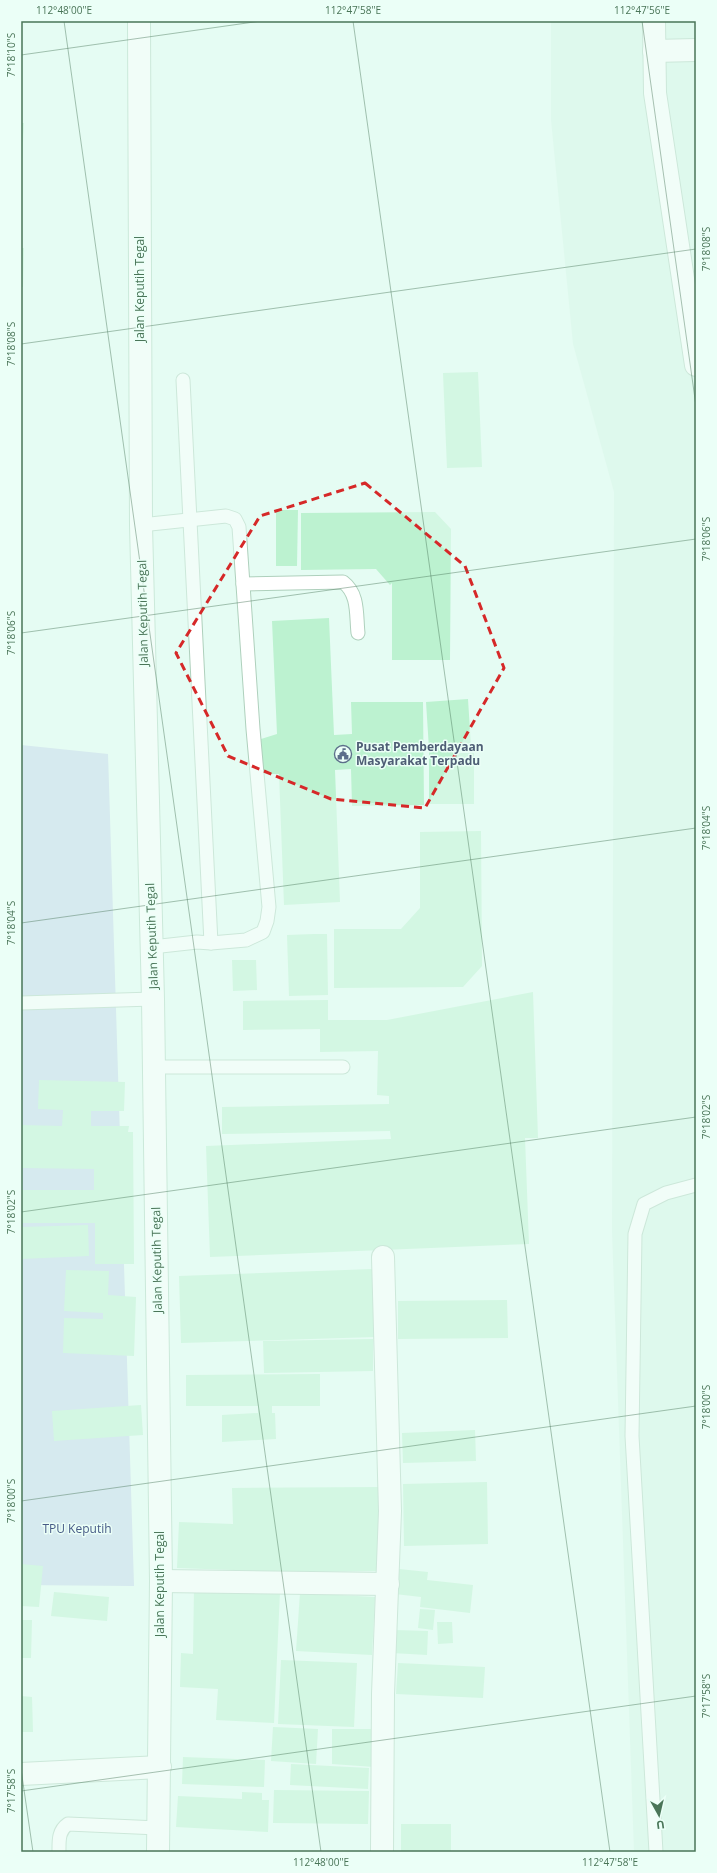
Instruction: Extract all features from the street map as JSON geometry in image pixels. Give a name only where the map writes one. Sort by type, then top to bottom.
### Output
[{"type":"main road","name":"Jalan Keputih Tegal","points":[[139,21],[141,525],[153,999],[161,1581],[158,1852]]},
{"type":"main road","points":[[654,21],[654,93],[688,254],[696,365]]},
{"type":"main road","points":[[654,50],[696,50]]},
{"type":"main road","points":[[382,1852],[384,1694],[390,1511],[383,1257]]},
{"type":"main road","points":[[161,1581],[388,1584]]},
{"type":"main road","points":[[21,1774],[160,1767]]},
{"type":"lane","points":[[183,380],[212,943]]},
{"type":"lane","points":[[141,525],[226,516],[234,519],[239,527],[253,737],[269,907],[267,921],[263,932],[246,940],[212,943],[197,942],[152,947]]},
{"type":"lane","points":[[243,584],[343,582],[350,588],[355,600],[358,633]]},
{"type":"lane","points":[[21,1003],[153,999]]},
{"type":"lane","points":[[154,1067],[343,1066]]},
{"type":"lane","points":[[656,1852],[632,1436],[635,1234],[644,1204],[666,1193],[696,1185]]},
{"type":"lane","points":[[59,1852],[59,1836],[64,1827],[68,1824],[158,1828]]},
{"type":"highlighted area","points":[[365,483],[465,566],[504,668],[425,808],[331,799],[228,756],[176,653],[260,516]]},
{"type":"shaded area","points":[[551,21],[696,21],[696,1852],[634,1852],[612,1232],[614,492],[573,344],[551,120]]},
{"type":"green space","name":"TPU Keputih","points":[[21,745],[108,754],[134,1586],[21,1585]]},
{"type":"building","points":[[21,123],[24,123],[22,159],[21,159]]},
{"type":"building","points":[[21,248],[24,248],[23,287],[21,287]]},
{"type":"building","points":[[478,372],[482,467],[447,468],[443,373]]},
{"type":"building","points":[[276,510],[298,510],[297,566],[276,566]]},
{"type":"building","points":[[435,512],[451,529],[450,660],[392,660],[392,583],[390,585],[376,569],[301,570],[301,513]]},
{"type":"building","name":"Pusat Pemberdayaan Masyarakat Terpadu","points":[[329,618],[334,735],[352,734],[351,702],[423,702],[424,805],[352,806],[351,769],[335,770],[340,902],[284,905],[279,774],[263,774],[261,739],[277,734],[272,621]]},
{"type":"building","points":[[468,699],[471,746],[455,748],[455,753],[474,753],[474,804],[429,804],[429,749],[426,702]]},
{"type":"building","points":[[481,831],[482,966],[463,987],[334,988],[334,929],[401,929],[420,908],[420,832]]},
{"type":"building","points":[[327,934],[328,995],[289,996],[287,935]]},
{"type":"building","points":[[232,960],[256,960],[257,990],[233,991]]},
{"type":"building","points":[[533,992],[538,1138],[525,1138],[529,1244],[210,1257],[206,1146],[391,1139],[390,1131],[222,1134],[222,1107],[389,1104],[389,1096],[377,1095],[378,1051],[320,1052],[320,1029],[243,1030],[243,1001],[328,1000],[328,1020],[387,1020]]},
{"type":"building","points":[[39,1080],[125,1082],[124,1111],[91,1111],[91,1126],[129,1126],[128,1132],[133,1132],[134,1264],[95,1264],[95,1223],[21,1223],[21,1190],[94,1190],[94,1169],[21,1168],[21,1125],[62,1126],[63,1110],[38,1109]]},
{"type":"building","points":[[88,1225],[89,1256],[21,1259],[21,1227]]},
{"type":"building","points":[[373,1269],[375,1337],[181,1343],[179,1276]]},
{"type":"building","points":[[66,1270],[109,1271],[108,1295],[136,1297],[134,1356],[63,1353],[64,1318],[103,1319],[103,1313],[64,1311]]},
{"type":"building","points":[[507,1300],[508,1338],[398,1339],[398,1301]]},
{"type":"building","points":[[373,1339],[373,1371],[264,1373],[263,1341]]},
{"type":"building","points":[[320,1374],[320,1406],[272,1406],[272,1413],[275,1413],[276,1439],[222,1442],[222,1415],[258,1413],[258,1406],[186,1406],[186,1375]]},
{"type":"building","points":[[141,1405],[143,1435],[54,1441],[52,1411]]},
{"type":"building","points":[[475,1430],[476,1461],[403,1463],[402,1433]]},
{"type":"building","points":[[487,1482],[488,1544],[404,1546],[403,1484]]},
{"type":"building","points":[[381,1487],[381,1571],[233,1572],[233,1570],[177,1568],[179,1522],[233,1524],[232,1488]]},
{"type":"building","points":[[21,1564],[43,1566],[39,1607],[21,1606]]},
{"type":"building","points":[[399,1569],[428,1572],[427,1580],[473,1585],[470,1613],[420,1607],[421,1597],[395,1594]]},
{"type":"building","points":[[194,1588],[280,1592],[274,1723],[216,1720],[218,1689],[180,1687],[181,1653],[193,1654]]},
{"type":"building","points":[[54,1592],[109,1597],[107,1621],[51,1616]]},
{"type":"building","points":[[300,1593],[375,1597],[372,1655],[296,1651]]},
{"type":"building","points":[[420,1609],[435,1610],[433,1630],[418,1628]]},
{"type":"building","points":[[21,1620],[32,1620],[31,1658],[21,1658]]},
{"type":"building","points":[[437,1622],[452,1622],[453,1643],[438,1644]]},
{"type":"building","points":[[394,1630],[428,1631],[427,1655],[392,1653]]},
{"type":"building","points":[[281,1660],[357,1663],[354,1727],[278,1724]]},
{"type":"building","points":[[398,1663],[485,1667],[483,1698],[396,1694]]},
{"type":"building","points":[[21,1696],[32,1697],[33,1732],[21,1732]]},
{"type":"building","points":[[273,1727],[318,1729],[316,1764],[271,1761]]},
{"type":"building","points":[[332,1729],[374,1729],[374,1767],[332,1764]]},
{"type":"building","points":[[183,1757],[265,1760],[264,1787],[182,1784]]},
{"type":"building","points":[[291,1764],[369,1768],[368,1789],[290,1785]]},
{"type":"building","points":[[274,1790],[369,1791],[368,1824],[273,1823]]},
{"type":"building","points":[[242,1792],[262,1793],[262,1800],[269,1800],[268,1832],[176,1827],[178,1796],[242,1799]]},
{"type":"building","points":[[401,1824],[451,1824],[451,1852],[401,1852]]},
{"type":"place","name":"Pusat Pemberdayaan Masyarakat Terpadu","points":[[343,754]]}]
